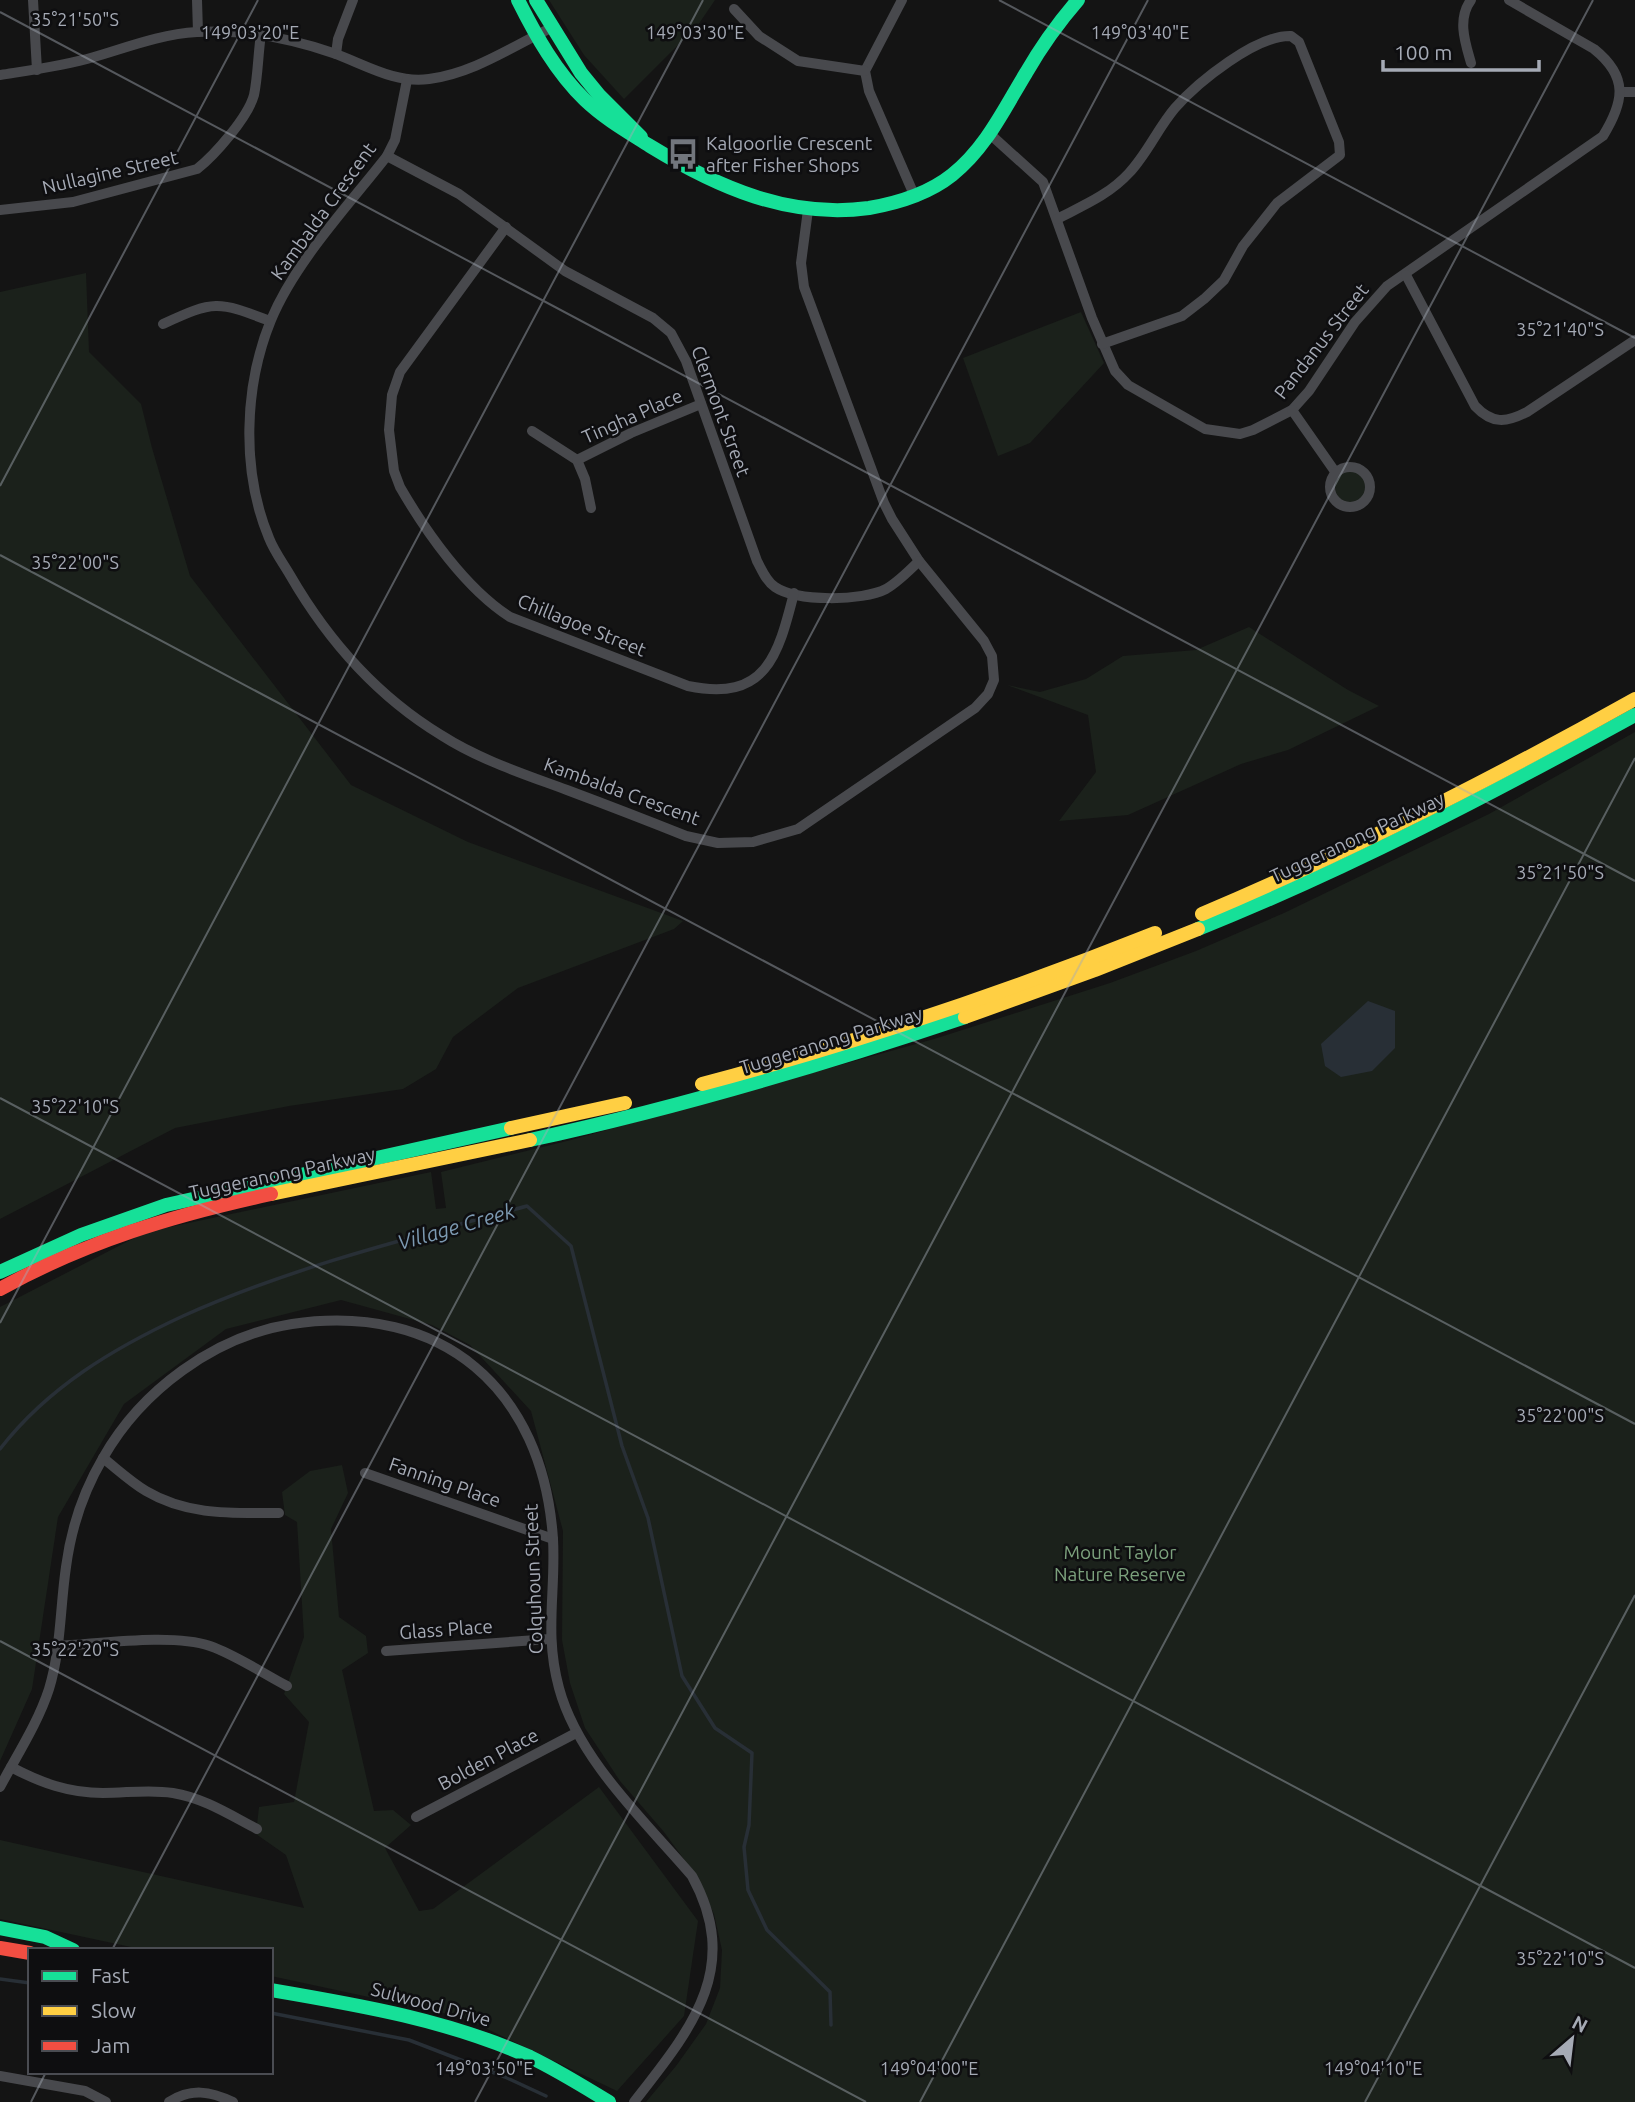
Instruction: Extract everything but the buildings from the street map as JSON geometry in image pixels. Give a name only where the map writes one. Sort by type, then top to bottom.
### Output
[{"type":"main road","points":[[518,0],[557,68],[584,99],[615,127],[733,191],[829,213],[853,212],[915,197],[950,177],[972,159],[991,135],[1036,55],[1078,0]]},
{"type":"main road","points":[[536,0],[581,73],[649,145]]},
{"type":"main road","name":"Tuggeranong Parkway","points":[[0,1272],[56,1244],[166,1205],[667,1093],[808,1054],[1004,991],[1122,947],[1299,872],[1446,802],[1635,699]]},
{"type":"main road","name":"Tuggeranong Parkway","points":[[0,1289],[57,1259],[166,1219],[583,1127],[751,1085],[1005,1005],[1109,967],[1247,910],[1346,865],[1491,794],[1635,715]]},
{"type":"main road","points":[[0,1928],[44,1937],[69,1948]]},
{"type":"main road","points":[[0,1948],[28,1953]]},
{"type":"main road","name":"Sulwood Drive","points":[[273,1990],[371,2007],[440,2023],[513,2049],[560,2072],[609,2102]]},
{"type":"street","points":[[33,0],[37,70]]},
{"type":"street","points":[[197,0],[198,32]]},
{"type":"street","points":[[336,54],[338,39],[353,0]]},
{"type":"street","points":[[902,0],[865,71],[869,91],[915,197]]},
{"type":"street","points":[[1471,0],[1464,16],[1463,28],[1471,63]]},
{"type":"street","points":[[1510,0],[1600,53],[1611,67],[1620,92],[1635,92]]},
{"type":"street","points":[[734,9],[759,36],[798,61],[865,71]]},
{"type":"street","points":[[0,75],[37,70],[168,36],[198,32],[261,34],[336,54],[370,69],[407,80],[426,80],[450,76],[488,61],[551,28]]},
{"type":"street","name":"Nullagine Street","points":[[0,210],[73,202],[197,169],[209,160],[248,109],[254,95],[261,34]]},
{"type":"street","points":[[1057,219],[1093,201],[1129,173],[1176,107],[1216,71],[1238,55],[1276,38],[1291,36],[1299,42],[1339,142],[1340,155],[1277,203],[1243,246],[1224,280],[1204,299],[1182,316],[1102,344]]},
{"type":"street","name":"Kambalda Crescent","points":[[407,80],[396,140],[387,156],[298,270],[270,321],[248,416],[252,471],[269,539],[301,593],[354,664],[406,712],[442,736],[491,762],[686,836],[718,844],[753,842],[798,829],[975,708],[988,694],[993,680],[992,656],[984,641],[919,561],[884,503],[804,287],[801,263],[808,210]]},
{"type":"street","name":"Pandanus Street","points":[[991,135],[1043,182],[1102,344],[1115,371],[1128,385],[1205,429],[1240,434],[1292,410],[1309,391],[1355,322],[1388,286],[1603,136],[1618,107],[1620,92]]},
{"type":"street","name":"Clermont Street","points":[[387,156],[459,194],[565,271],[653,318],[671,333],[686,361],[757,561],[768,581],[776,588],[794,593],[839,597],[872,594],[885,589],[919,561]]},
{"type":"street","name":"Chillagoe Street","points":[[506,227],[400,372],[389,411],[390,449],[400,487],[466,581],[493,606],[510,617],[688,686],[706,690],[728,690],[746,684],[769,665],[783,638],[794,593]]},
{"type":"street","points":[[1406,275],[1475,406],[1490,419],[1510,420],[1527,412],[1635,340]]},
{"type":"street","points":[[163,324],[206,305],[235,308],[270,321]]},
{"type":"street","name":"Tingha Place","points":[[577,460],[631,433],[701,404]]},
{"type":"street","points":[[1292,410],[1336,473]]},
{"type":"street","name":"Tingha Place","points":[[532,431],[577,460],[585,479],[591,508]]},
{"type":"street","name":"Colquhoun Street","points":[[0,1787],[37,1718],[48,1689],[58,1646],[72,1534],[88,1488],[103,1458],[133,1416],[183,1370],[230,1343],[254,1333],[286,1325],[353,1320],[386,1325],[417,1334],[461,1356],[482,1372],[520,1417],[538,1459],[549,1506],[553,1539],[550,1639],[559,1688],[576,1733],[599,1768],[692,1875],[703,1895],[710,1918],[712,1955],[709,1980],[701,2005],[683,2040],[634,2102]]},
{"type":"street","points":[[103,1458],[145,1491],[188,1509],[212,1513],[279,1513]]},
{"type":"street","name":"Fanning Place","points":[[365,1473],[553,1539]]},
{"type":"street","name":"Glass Place","points":[[386,1651],[550,1639]]},
{"type":"street","points":[[58,1646],[192,1641],[212,1646],[287,1686]]},
{"type":"street","name":"Bolden Place","points":[[416,1817],[576,1733]]},
{"type":"street","points":[[11,1767],[53,1787],[78,1792],[145,1790],[184,1795],[257,1829]]},
{"type":"street","points":[[0,2076],[85,2091],[106,2102]]},
{"type":"street","points":[[169,2102],[193,2092],[206,2092],[233,2102]]},
{"type":"green space","points":[[549,0],[715,0],[698,25],[624,99],[584,55]]},
{"type":"green space","points":[[86,273],[89,352],[141,404],[190,576],[351,785],[468,842],[683,921],[674,929],[518,988],[453,1037],[436,1069],[403,1089],[289,1106],[175,1128],[0,1219],[0,292]]},
{"type":"green space","points":[[1081,312],[1104,363],[1030,443],[998,456],[963,358]]},
{"type":"green space","points":[[1351,471],[1363,475],[1367,487],[1363,499],[1351,503],[1339,499],[1335,487],[1339,475]]},
{"type":"green space","points":[[1249,627],[1348,690],[1379,706],[1288,750],[1241,764],[1128,815],[1059,821],[1096,772],[1088,715],[1007,685],[1040,692],[1086,679],[1123,656],[1196,650]]},
{"type":"green space","name":"Mount Taylor Nature Reserve","points":[[1635,732],[1635,2102],[646,2102],[706,2024],[720,1988],[722,1950],[714,1914],[694,1873],[664,1832],[620,1781],[585,1728],[570,1683],[562,1640],[563,1531],[531,1411],[470,1345],[432,1325],[341,1300],[226,1329],[124,1404],[58,1517],[32,1689],[0,1761],[0,1307],[146,1232],[431,1172],[436,1209],[446,1208],[441,1172],[571,1140],[934,1039],[1110,983],[1196,951],[1284,913],[1489,814]]},
{"type":"green space","points":[[342,1465],[348,1493],[331,1529],[339,1617],[366,1636],[368,1653],[342,1670],[374,1811],[393,1810],[411,1825],[385,1848],[419,1911],[433,1909],[599,1787],[698,1921],[684,2016],[617,2091],[462,2017],[273,1976],[273,1948],[136,1948],[0,1919],[0,1840],[304,1908],[286,1855],[256,1834],[259,1807],[294,1802],[309,1722],[284,1694],[304,1637],[297,1522],[285,1515],[282,1492],[310,1471]]},
{"type":"shaded area","points":[[1368,1001],[1395,1011],[1395,1048],[1372,1071],[1341,1077],[1325,1066],[1321,1044]]},
{"type":"waterway","name":"Village Creek","points":[[0,1449],[39,1407],[84,1371],[183,1316],[310,1268],[527,1206],[571,1246],[622,1446],[648,1518],[682,1676],[715,1728],[752,1753],[749,1825],[744,1847],[748,1890],[767,1930],[830,1992],[831,2025]]},
{"type":"waterway","points":[[0,1979],[28,1983]]},
{"type":"waterway","points":[[273,2013],[409,2040],[546,2096]]},
{"type":"traffic: fast","points":[[518,0],[539,40],[565,78],[593,107],[625,130],[675,161],[728,187],[782,204],[839,210],[869,208],[902,200],[923,192],[952,175],[985,140],[1032,63],[1078,0]]},
{"type":"traffic: fast","points":[[536,0],[581,73],[641,137]]},
{"type":"traffic: fast","points":[[1198,929],[1310,881],[1420,829],[1635,715]]},
{"type":"traffic: fast","points":[[530,1140],[749,1084],[965,1017]]},
{"type":"traffic: fast","points":[[0,1272],[81,1235],[166,1205],[511,1128]]},
{"type":"traffic: fast","points":[[0,1928],[45,1937],[69,1948]]},
{"type":"traffic: fast","points":[[273,1990],[403,2015],[467,2033],[530,2057],[609,2102]]},
{"type":"traffic: slow","points":[[1202,914],[1422,813],[1635,699]]},
{"type":"traffic: slow","points":[[965,1017],[1198,929]]},
{"type":"traffic: slow","points":[[702,1084],[931,1015],[1155,933]]},
{"type":"traffic: slow","points":[[511,1128],[625,1103]]},
{"type":"traffic: slow","points":[[271,1194],[530,1140]]},
{"type":"traffic: jam","points":[[0,1289],[65,1257],[132,1231],[271,1194]]},
{"type":"traffic: jam","points":[[0,1948],[28,1953]]},
{"type":"place","name":"Kalgoorlie Crescent after Fisher Shops","points":[[683,154]]}]
